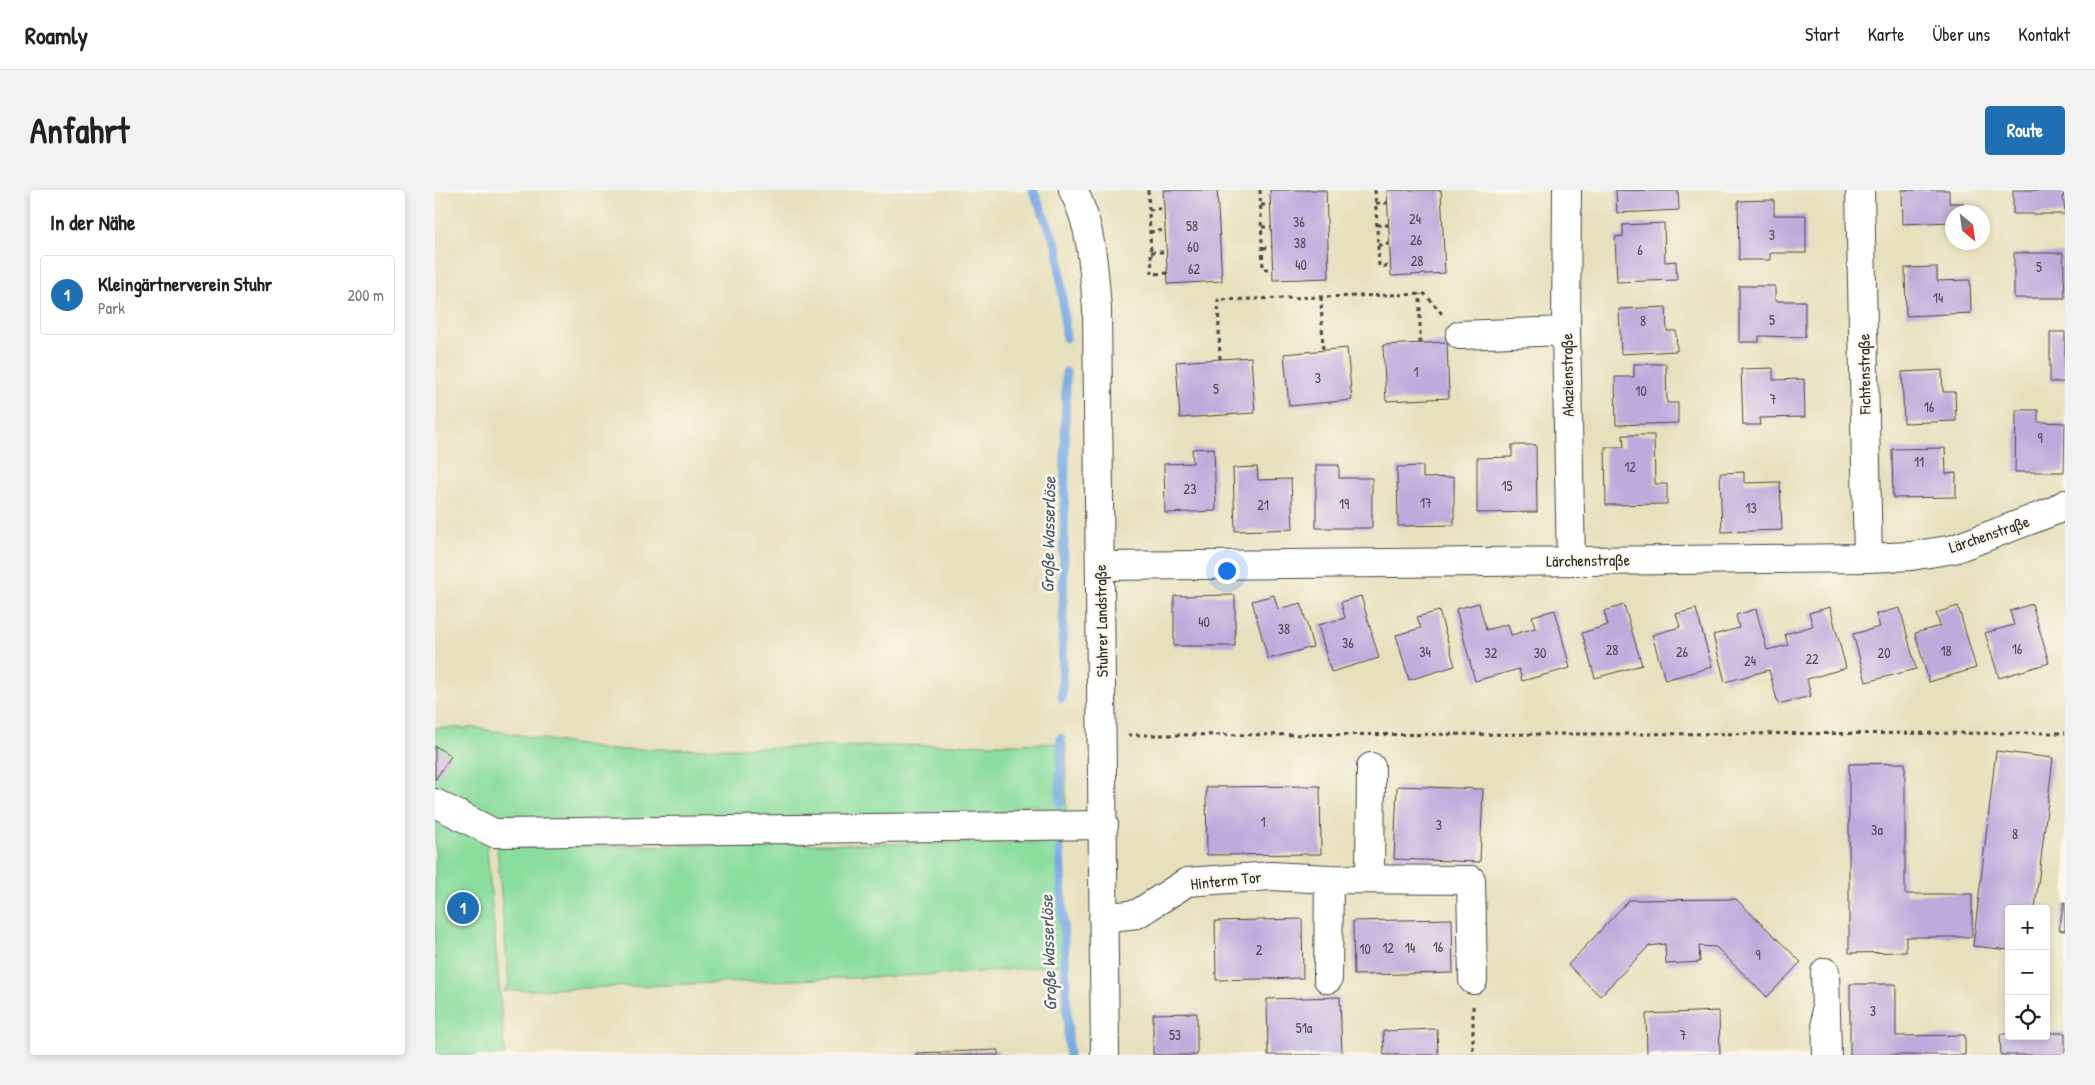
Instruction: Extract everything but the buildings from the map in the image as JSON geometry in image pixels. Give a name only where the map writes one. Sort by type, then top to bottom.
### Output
[{"type":"street","name":"Stuhrer Landstraße","points":[[1073,190],[1087,227],[1095,271],[1097,310],[1105,1055]]},
{"type":"street","name":"Akazienstraße","points":[[1567,190],[1566,331],[1571,560]]},
{"type":"street","name":"Fichtenstraße","points":[[1860,190],[1868,558]]},
{"type":"street","points":[[1460,335],[1566,331]]},
{"type":"street","name":"Lärchenstraße","points":[[1101,566],[1911,556],[1954,548],[2053,511],[2065,504]]},
{"type":"street","points":[[1369,878],[1371,767]]},
{"type":"street","points":[[435,803],[494,833],[1103,825]]},
{"type":"street","name":"Hinterm Tor","points":[[1103,918],[1137,914],[1187,882],[1271,876],[1329,879],[1471,880],[1473,980]]},
{"type":"street","points":[[1328,979],[1329,879]]},
{"type":"street","points":[[1825,972],[1827,1055]]},
{"type":"path","points":[[1148,190],[1152,274],[1167,273]]},
{"type":"path","points":[[1260,190],[1263,269],[1273,269]]},
{"type":"path","points":[[1375,190],[1379,266],[1391,266]]},
{"type":"path","points":[[1376,204],[1388,203]]},
{"type":"path","points":[[1261,205],[1271,205]]},
{"type":"path","points":[[1149,210],[1164,208]]},
{"type":"path","points":[[1377,225],[1389,225]]},
{"type":"path","points":[[1262,227],[1271,227]]},
{"type":"path","points":[[1150,232],[1165,230]]},
{"type":"path","points":[[1378,245],[1389,244]]},
{"type":"path","points":[[1263,248],[1272,248]]},
{"type":"path","points":[[1151,252],[1166,252]]},
{"type":"path","points":[[1420,294],[1420,343]]},
{"type":"path","points":[[1220,359],[1218,300],[1425,294],[1460,335]]},
{"type":"path","points":[[1321,297],[1323,350]]},
{"type":"path","points":[[1103,735],[2065,733]]},
{"type":"path","points":[[1473,980],[1473,1055]]},
{"type":"green space","points":[[435,728],[477,728],[610,750],[1066,743],[1066,811],[1054,814],[1039,807],[1026,806],[1000,817],[485,826],[505,1055],[435,1055]]},
{"type":"green space","points":[[1063,842],[1067,965],[954,974],[503,991],[509,984],[497,847]]},
{"type":"waterway","name":"Große Wasserlöse","points":[[1033,190],[1058,249],[1066,338]]},
{"type":"waterway","name":"Große Wasserlöse","points":[[1062,698],[1066,372]]},
{"type":"waterway","name":"Große Wasserlöse","points":[[1060,803],[1061,738]]},
{"type":"waterway","name":"Große Wasserlöse","points":[[1060,849],[1069,1055]]},
{"type":"place","name":"Kleingärtnerverein Stuhr","points":[[463,908]]}]
